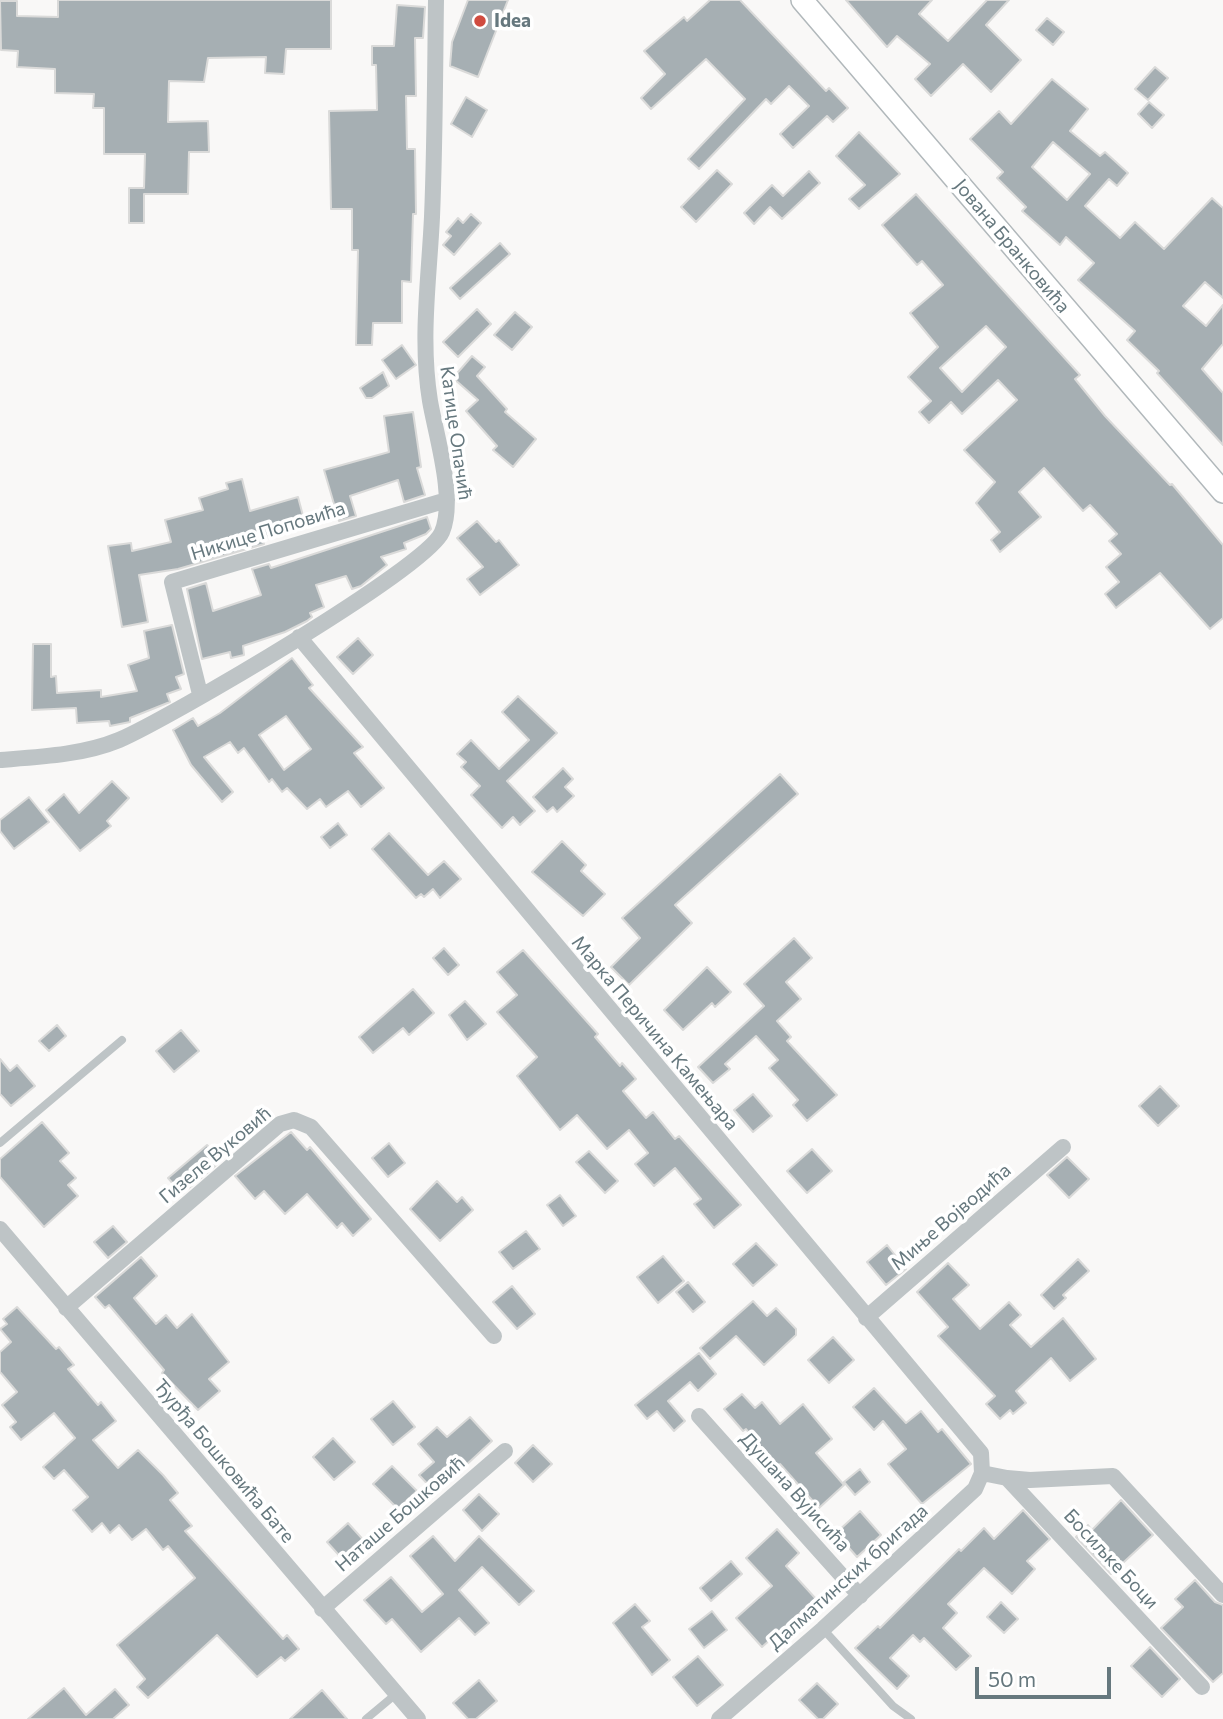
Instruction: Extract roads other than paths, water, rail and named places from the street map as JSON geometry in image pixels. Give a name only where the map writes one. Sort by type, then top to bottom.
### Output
[{"type":"main road","name":"Јована Бранковића","points":[[802,0],[1223,492]]},
{"type":"street","name":"Катице Опачић","points":[[0,760],[55,755],[108,744],[299,637],[429,550],[442,534],[447,500],[424,348],[435,158],[436,0]]},
{"type":"street","name":"Никице Поповића","points":[[200,694],[173,582],[447,500]]},
{"type":"street","name":"Марка Перичина Камењара","points":[[299,637],[981,1453],[982,1473]]},
{"type":"street","name":"Гизеле Вуковић","points":[[66,1308],[280,1124],[294,1121],[311,1127],[494,1336]]},
{"type":"street","name":"Миње Војводића","points":[[866,1318],[1063,1147]]},
{"type":"street","name":"Ђурђа Бошковића Бате","points":[[0,1229],[418,1719]]},
{"type":"street","name":"Душана Вујисића","points":[[699,1416],[860,1596]]},
{"type":"street","name":"Наташе Бошковић","points":[[322,1609],[505,1451]]},
{"type":"street","name":"Далматинских бригада","points":[[719,1719],[860,1596],[975,1489],[982,1473]]},
{"type":"street","points":[[982,1473],[1030,1480],[1113,1476],[1223,1595]]},
{"type":"street","name":"Босиљке Боци","points":[[1007,1478],[1202,1687]]},
{"type":"lane","points":[[0,1143],[122,1040]]},
{"type":"lane","points":[[823,1629],[893,1706],[911,1719]]},
{"type":"lane","points":[[366,1719],[396,1694]]},
{"type":"place","name":"Idea","points":[[480,21]]}]
